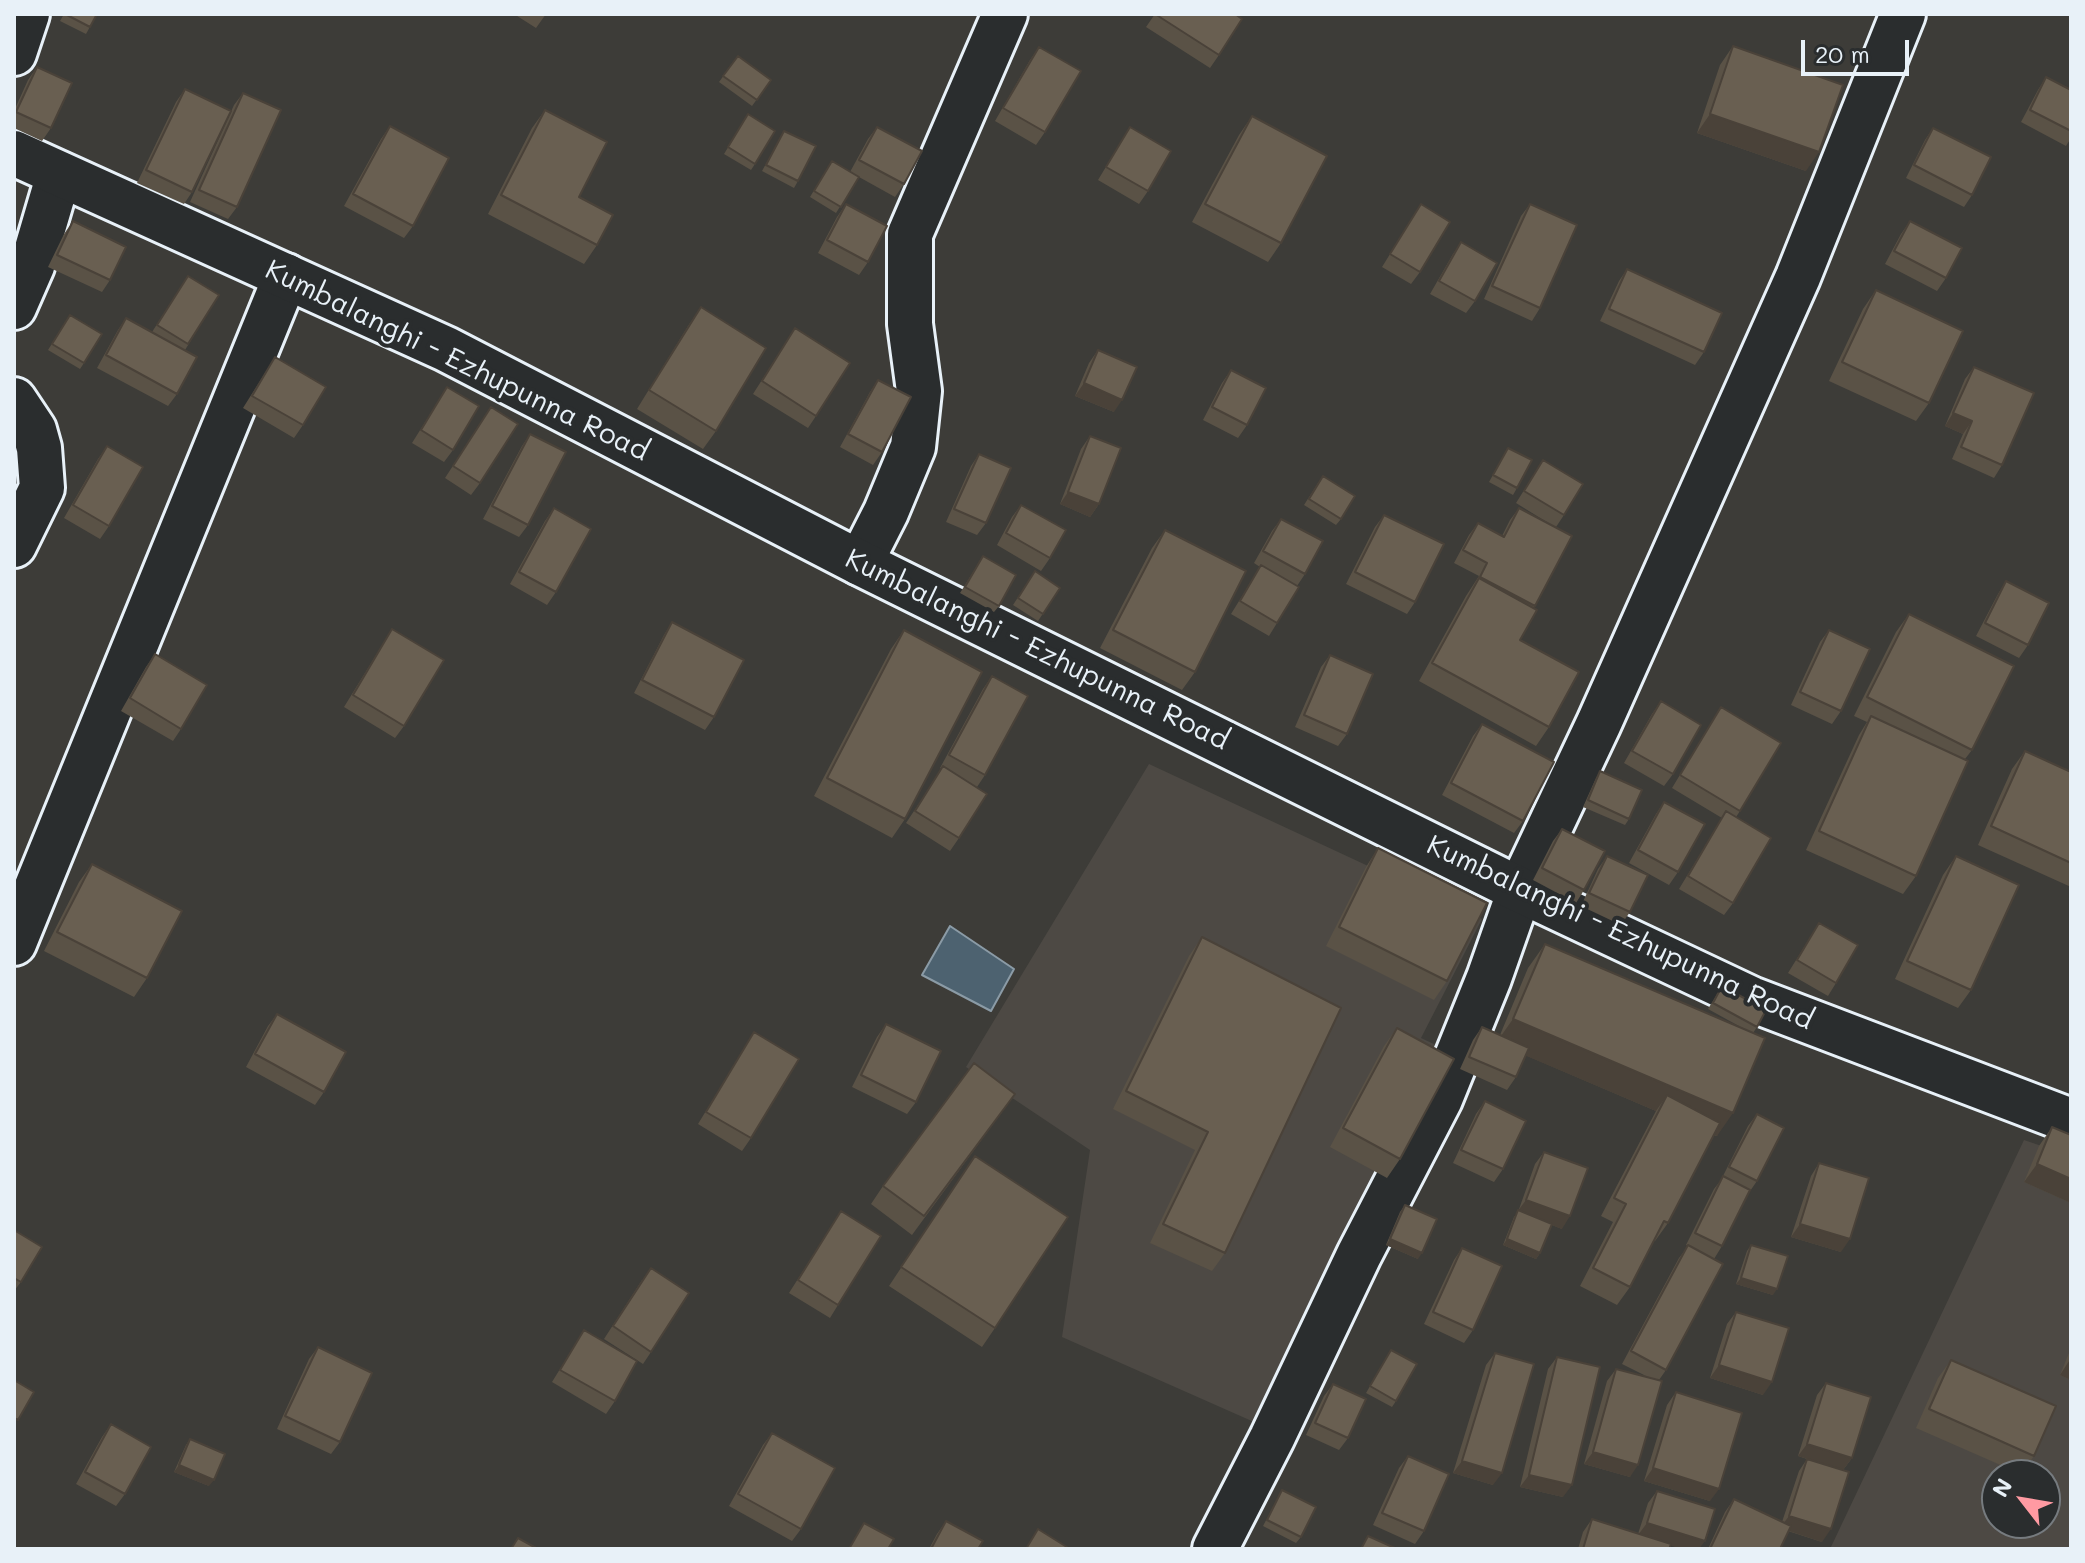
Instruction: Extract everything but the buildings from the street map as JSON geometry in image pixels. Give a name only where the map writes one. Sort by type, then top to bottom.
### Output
[{"type":"street","points":[[14,53],[27,14]]},
{"type":"street","points":[[860,563],[886,512],[913,447],[919,391],[910,324],[910,234],[1005,14]]},
{"type":"street","points":[[1215,1549],[1359,1255],[1440,1099],[1489,978],[1520,890],[1599,723],[1798,277],[1903,14]]},
{"type":"street","name":"Kumbalanghi - Ezhupunna Road","points":[[14,153],[446,349],[860,563],[1520,890],[1751,999],[2071,1121]]},
{"type":"street","points":[[14,307],[32,266],[59,174]]},
{"type":"street","points":[[14,943],[286,276]]},
{"type":"street","points":[[14,400],[34,430],[39,448],[42,488],[14,545]]},
{"type":"shaded area","points":[[1149,764],[1482,919],[1421,1038],[1453,1053],[1254,1422],[1062,1337],[1090,1150],[966,1067]]},
{"type":"shaded area","points":[[2024,1140],[2071,1156],[2071,1549],[1830,1549]]},
{"type":"water","points":[[950,926],[1014,969],[991,1011],[922,975]]}]
